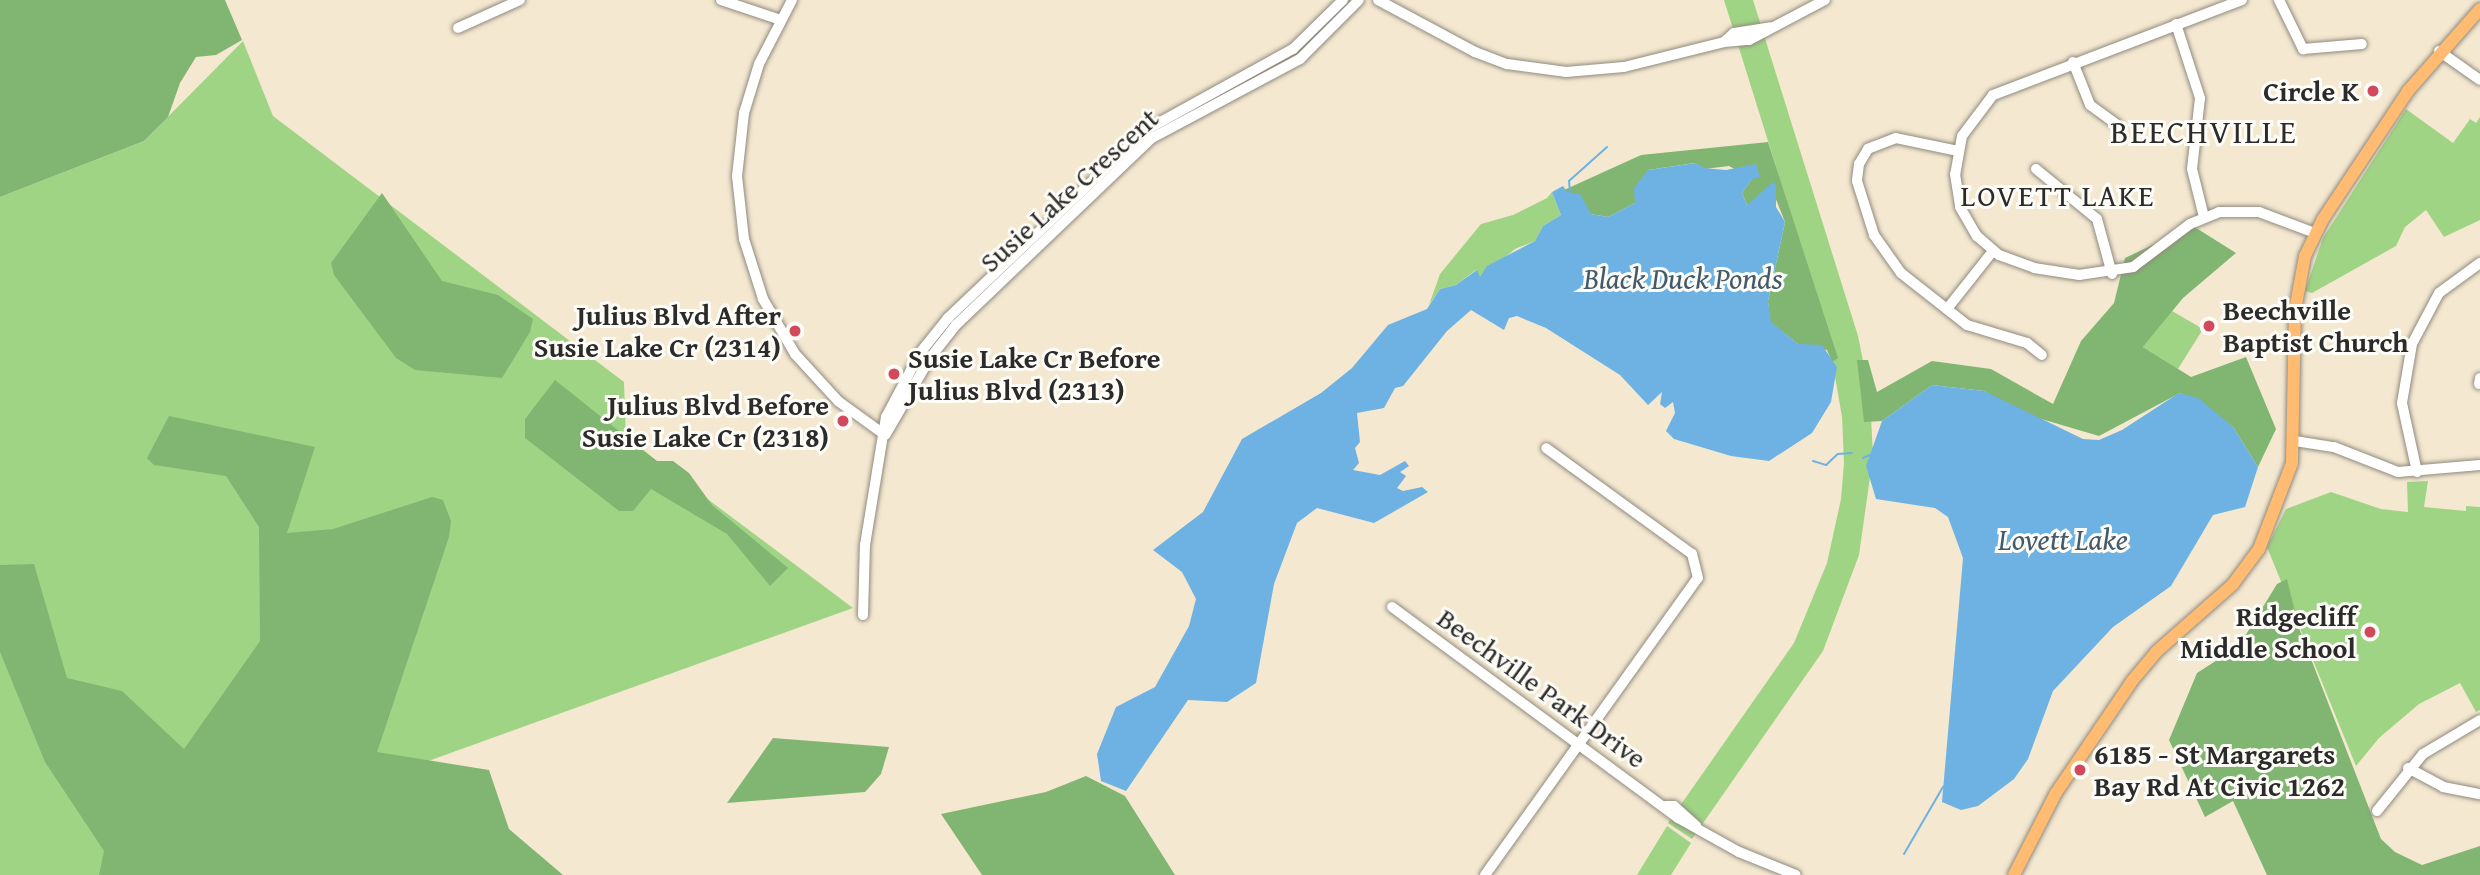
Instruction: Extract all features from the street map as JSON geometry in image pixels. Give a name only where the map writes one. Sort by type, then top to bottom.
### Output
[{"type":"main road","points":[[2014,875],[2056,793],[2132,681],[2250,564],[2285,486],[2295,441],[2296,296],[2302,264],[2315,233],[2392,114],[2439,51],[2480,9]]},
{"type":"street","points":[[458,28],[520,0]]},
{"type":"street","points":[[721,0],[781,20]]},
{"type":"street","points":[[792,0],[755,76],[740,138],[738,201],[747,251],[764,299],[795,354],[838,401],[885,435]]},
{"type":"street","name":"Susie Lake Crescent","points":[[863,615],[865,545],[886,417],[898,388],[948,318],[1146,130],[1193,100],[1293,49],[1343,0]]},
{"type":"street","name":"Susie Lake Crescent","points":[[885,435],[930,358],[956,325],[1152,138],[1300,59],[1359,0]]},
{"type":"street","points":[[1378,0],[1456,45],[1507,64],[1542,70],[1591,72],[1624,67],[1724,42],[1734,33],[1770,27],[1825,0]]},
{"type":"street","points":[[2242,0],[2073,62],[1993,95],[1968,125],[1958,151],[1955,174],[1960,206],[1973,231],[1993,251],[2041,269],[2086,276],[2112,274],[2139,264],[2204,217],[2253,211],[2315,233]]},
{"type":"street","points":[[2280,0],[2303,50],[2362,44]]},
{"type":"street","points":[[2176,24],[2200,98],[2192,169],[2204,217]]},
{"type":"street","points":[[2439,51],[2480,80]]},
{"type":"street","points":[[2073,62],[2091,105],[2118,125]]},
{"type":"street","points":[[1958,151],[1887,139],[1868,149],[1857,173],[1882,250],[1901,273],[1978,330],[2027,343],[2042,355]]},
{"type":"street","points":[[2036,169],[2097,219],[2112,274]]},
{"type":"street","points":[[1947,309],[1993,251]]},
{"type":"street","points":[[2417,472],[2402,403],[2412,344],[2439,293],[2480,264]]},
{"type":"street","points":[[2295,441],[2334,447],[2384,470],[2417,472],[2448,465],[2480,466]]},
{"type":"street","points":[[1485,875],[1695,587],[1698,569],[1692,554],[1546,448]]},
{"type":"street","name":"Beechville Park Drive","points":[[1392,607],[1666,806],[1678,818],[1739,852],[1796,875]]},
{"type":"street","points":[[2377,811],[2409,768],[2440,742],[2480,720]]},
{"type":"street","points":[[2409,768],[2444,788],[2480,794]]},
{"type":"green space","points":[[0,0],[225,0],[242,40],[216,55],[196,57],[180,83],[168,117],[144,141],[0,197]]},
{"type":"green space","points":[[1724,0],[1753,0],[1858,336],[1870,396],[1873,456],[1859,555],[1823,651],[1692,839],[1668,823],[1794,643],[1827,563],[1841,499],[1844,463],[1842,417],[1827,330]]},
{"type":"green space","points":[[243,41],[273,116],[624,382],[626,438],[853,608],[112,875],[0,875],[0,197],[144,141]]},
{"type":"green space","points":[[2406,109],[2453,143],[2470,119],[2476,123],[2480,117],[2480,220],[2444,237],[2426,210],[2405,227],[2396,246],[2312,293],[2305,291],[2323,238]]},
{"type":"green space","points":[[1768,142],[1838,358],[1832,362],[1827,350],[1798,344],[1770,322],[1768,301],[1785,222],[1773,192],[1747,205],[1742,193],[1752,179],[1729,166],[1704,169],[1695,163],[1648,170],[1635,203],[1608,217],[1591,214],[1564,190],[1641,155]]},
{"type":"green space","points":[[1552,192],[1561,215],[1543,226],[1535,241],[1515,249],[1480,278],[1476,270],[1456,285],[1440,289],[1429,305],[1440,274],[1481,224],[1513,215],[1547,198]]},
{"type":"green space","points":[[382,193],[442,281],[498,295],[533,319],[530,332],[502,378],[415,370],[396,358],[334,275],[331,263]]},
{"type":"green space","points":[[2193,226],[2236,253],[2183,298],[2143,347],[2191,377],[2246,357],[2276,429],[2258,467],[2233,427],[2180,393],[2099,436],[2024,414],[1984,391],[1932,385],[1882,421],[1864,422],[1857,360],[1868,360],[1877,392],[1932,361],[1991,369],[2053,404],[2081,341],[2114,303],[2125,258]]},
{"type":"green space","points":[[2172,311],[2203,329],[2178,369],[2143,347]]},
{"type":"green space","points":[[555,380],[657,461],[673,461],[689,473],[712,505],[788,568],[770,586],[727,534],[651,489],[633,511],[619,511],[525,438],[525,419]]},
{"type":"green space","points":[[169,416],[315,447],[287,533],[333,529],[432,497],[443,500],[451,521],[449,537],[377,752],[489,770],[509,829],[563,875],[99,875],[104,851],[45,762],[0,652],[0,565],[34,564],[67,678],[122,691],[184,749],[260,641],[259,527],[226,476],[154,465],[147,458]]},
{"type":"green space","name":"Ridgecliff Middle School","points":[[2428,481],[2424,507],[2466,511],[2466,506],[2480,507],[2480,710],[2476,712],[2460,683],[2419,704],[2379,738],[2356,766],[2267,547],[2286,509],[2331,492],[2381,509],[2408,512],[2407,482]]},
{"type":"green space","points":[[2287,579],[2299,628],[2381,839],[2395,852],[2422,865],[2480,846],[2480,875],[2267,875],[2233,801],[2205,817],[2169,740],[2197,673],[2239,646],[2277,584]]},
{"type":"green space","points":[[773,738],[889,747],[881,774],[865,792],[727,803]]},
{"type":"green space","points":[[1086,776],[1125,796],[1175,875],[982,875],[941,814],[1046,792]]},
{"type":"green space","points":[[1667,826],[1691,843],[1671,875],[1637,875]]},
{"type":"water","name":"Black Duck Ponds","points":[[1696,163],[1704,168],[1726,170],[1756,164],[1760,177],[1752,179],[1742,193],[1747,205],[1773,182],[1776,185],[1776,207],[1785,222],[1768,301],[1771,322],[1798,344],[1822,345],[1837,367],[1831,402],[1812,433],[1769,461],[1731,456],[1674,439],[1666,431],[1675,413],[1673,402],[1665,408],[1660,404],[1662,392],[1648,405],[1620,375],[1546,328],[1517,316],[1509,318],[1504,330],[1471,310],[1447,331],[1403,386],[1395,388],[1384,408],[1357,413],[1360,442],[1355,448],[1359,463],[1353,470],[1380,475],[1405,461],[1409,466],[1400,472],[1406,476],[1397,488],[1403,491],[1422,487],[1428,492],[1374,523],[1317,508],[1297,523],[1274,584],[1256,683],[1227,702],[1188,700],[1126,791],[1101,781],[1097,754],[1116,707],[1155,687],[1189,626],[1196,599],[1182,572],[1153,550],[1203,512],[1242,439],[1321,393],[1352,368],[1388,325],[1427,309],[1440,289],[1456,285],[1477,270],[1480,277],[1487,266],[1535,241],[1543,226],[1561,215],[1552,192],[1563,186],[1567,192],[1580,194],[1591,214],[1608,217],[1635,203],[1634,188],[1648,170]]},
{"type":"water","name":"Lovett Lake","points":[[1932,385],[1984,391],[2083,439],[2099,440],[2122,430],[2179,393],[2198,398],[2233,427],[2258,467],[2245,507],[2213,515],[2171,586],[2113,627],[2053,691],[2028,759],[2014,779],[1978,806],[1961,810],[1942,802],[1963,558],[1948,517],[1935,508],[1876,499],[1866,466],[1882,421]]},
{"type":"waterway","points":[[1570,192],[1569,181],[1607,147]]},
{"type":"waterway","points":[[1813,461],[1826,465],[1838,454],[1852,453]]},
{"type":"waterway","points":[[1863,458],[1870,455]]},
{"type":"waterway","points":[[1904,854],[1943,787]]},
{"type":"place","name":"Circle K","points":[[2373,91]]},
{"type":"place","name":"Beechville Baptist Church","points":[[2209,326]]},
{"type":"place","name":"Julius Blvd After Susie Lake Cr (2314)","points":[[795,331]]},
{"type":"place","name":"Susie Lake Cr Before Julius Blvd (2313)","points":[[894,374]]},
{"type":"place","name":"Julius Blvd Before Susie Lake Cr (2318)","points":[[843,421]]},
{"type":"place","name":"Ridgecliff Middle School","points":[[2370,632]]},
{"type":"place","name":"6185 - St Margarets Bay Rd At Civic 1262","points":[[2080,770]]},
{"type":"district","name":"BEECHVILLE","points":[[2204,132]]},
{"type":"district","name":"LOVETT LAKE","points":[[2058,195]]}]
